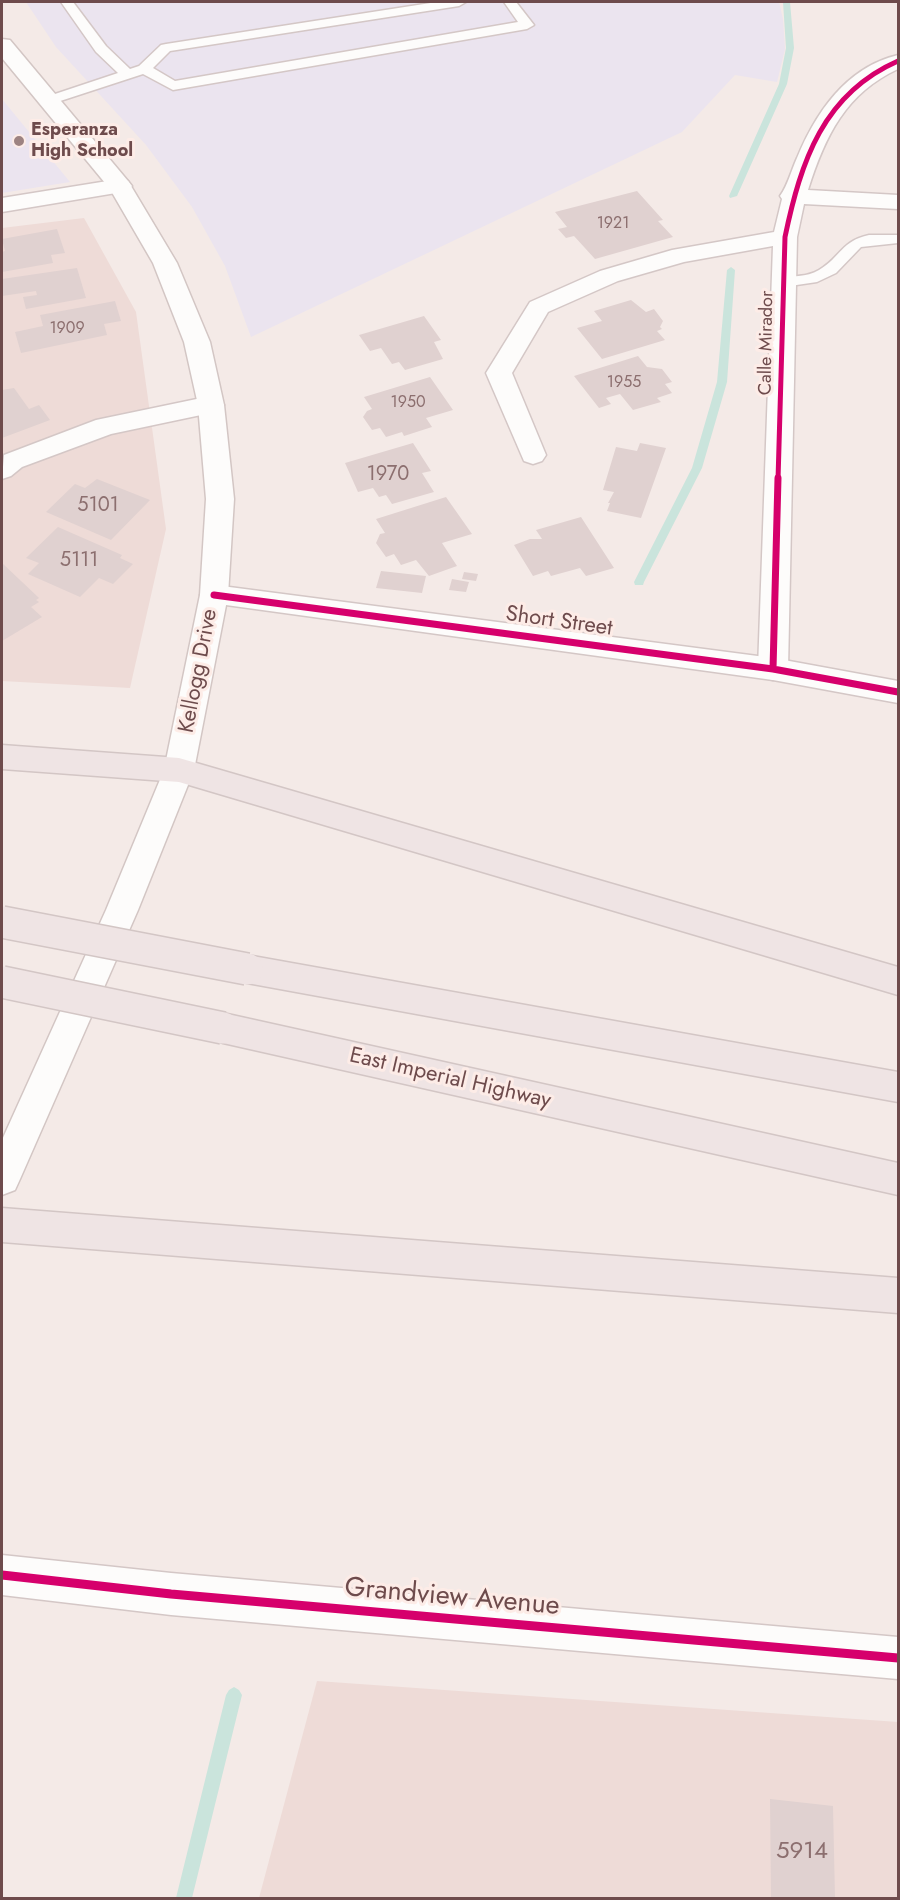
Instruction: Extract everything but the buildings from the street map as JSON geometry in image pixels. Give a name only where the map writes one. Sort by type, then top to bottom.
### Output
[{"type":"highway","points":[[2,757],[179,770],[772,942],[898,981]]},
{"type":"highway","points":[[2,922],[247,969],[898,1087]]},
{"type":"highway","name":"East Imperial Highway","points":[[2,982],[223,1028],[898,1179]]},
{"type":"highway","points":[[2,1225],[898,1296]]},
{"type":"street","name":"Kellogg Drive","points":[[2,45],[120,186],[165,263],[197,342],[211,405],[220,499],[214,595],[179,770],[122,910],[2,1179]]},
{"type":"street","name":"Calle Mirador","points":[[773,669],[783,282],[785,237],[792,196],[830,115],[852,88],[898,61]]},
{"type":"street","points":[[2,205],[120,186]]},
{"type":"street","points":[[792,196],[898,202]]},
{"type":"street","points":[[533,454],[499,373],[539,307],[609,276],[681,255],[785,237]]},
{"type":"street","points":[[2,470],[13,461],[105,426],[211,405]]},
{"type":"street","name":"Short Street","points":[[214,595],[773,669],[898,692]]},
{"type":"street","name":"Grandview Avenue","points":[[2,1575],[171,1594],[898,1659]]},
{"type":"lane","points":[[67,2],[101,49],[127,74]]},
{"type":"lane","points":[[48,101],[144,69],[166,48],[459,2]]},
{"type":"lane","points":[[144,69],[173,86],[527,25],[510,2]]},
{"type":"lane","points":[[783,282],[807,281],[820,276],[834,266],[846,250],[860,242],[898,239]]},
{"type":"shaded area","points":[[26,2],[779,2],[783,19],[785,49],[777,82],[735,75],[682,132],[251,337],[225,266],[192,207],[146,145],[56,47]]},
{"type":"shaded area","name":"Esperanza High School","points":[[2,99],[70,182],[2,193]]},
{"type":"shaded area","points":[[84,218],[136,312],[166,529],[130,688],[2,681],[2,228]]},
{"type":"shaded area","points":[[317,1681],[898,1722],[898,1898],[259,1898]]},
{"type":"waterway","points":[[733,196],[783,84],[790,48],[786,2]]},
{"type":"waterway","points":[[639,582],[697,468],[722,382],[731,270]]},
{"type":"waterway","points":[[184,1898],[234,1695]]},
{"type":"cycle path","points":[[773,669],[785,237],[800,179],[826,121],[855,85],[898,61]]},
{"type":"cycle path","points":[[214,595],[773,669],[898,692]]},
{"type":"cycle path","points":[[2,1575],[171,1594],[898,1658]]},
{"type":"place","name":"Esperanza High School","points":[[19,141]]}]
